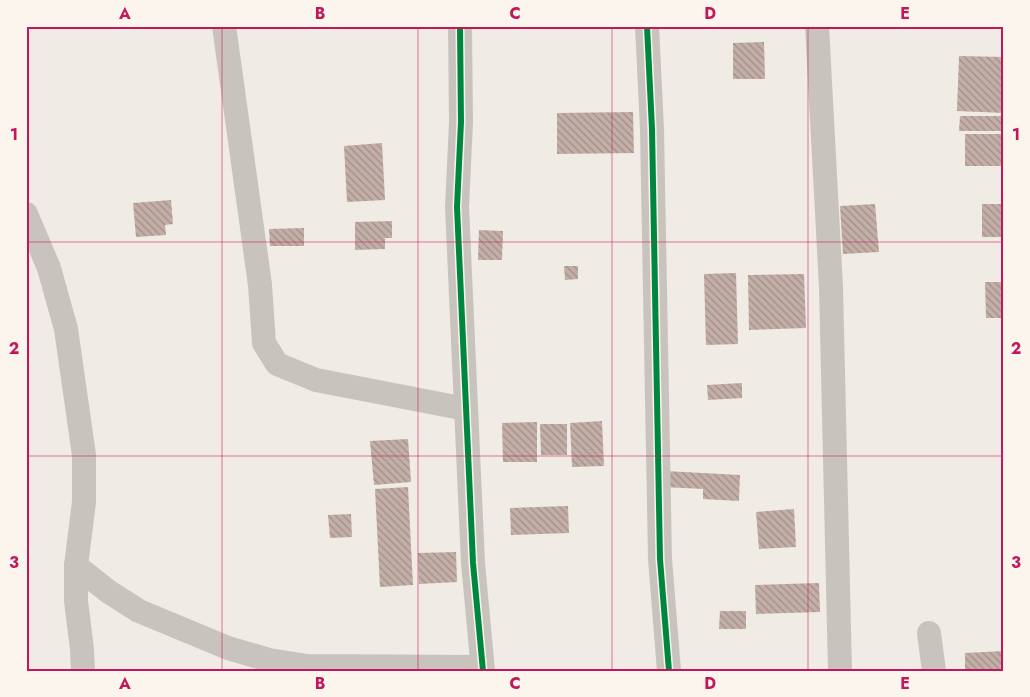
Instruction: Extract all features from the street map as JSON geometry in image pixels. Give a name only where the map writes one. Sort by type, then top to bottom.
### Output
[{"type":"street","points":[[224,26],[260,284],[264,343],[277,364],[316,380],[466,409]]},
{"type":"street","points":[[76,566],[109,592],[139,611],[228,648],[269,660],[307,668],[482,669],[473,563],[457,207],[461,122],[460,26]]},
{"type":"street","points":[[647,26],[652,158],[660,559],[669,671]]},
{"type":"street","points":[[817,26],[831,286],[840,671]]},
{"type":"street","points":[[26,214],[49,268],[66,329],[84,456],[84,502],[76,566],[76,601],[83,671]]},
{"type":"street","points":[[930,633],[934,671]]},
{"type":"building","points":[[764,42],[765,79],[733,79],[733,43]]},
{"type":"building","points":[[959,56],[1004,57],[1004,113],[957,111]]},
{"type":"building","points":[[633,112],[634,153],[557,154],[557,113]]},
{"type":"building","points":[[960,116],[1004,116],[1004,131],[959,131]]},
{"type":"building","points":[[965,134],[1004,134],[1004,166],[965,166]]},
{"type":"building","points":[[382,143],[385,200],[347,202],[344,146]]},
{"type":"building","points":[[171,200],[173,224],[165,225],[166,235],[136,237],[133,203]]},
{"type":"building","points":[[875,204],[879,252],[843,254],[840,206]]},
{"type":"building","points":[[982,204],[1004,204],[1004,237],[982,237]]},
{"type":"building","points":[[392,221],[392,238],[385,238],[385,249],[355,250],[355,222]]},
{"type":"building","points":[[304,228],[304,246],[270,246],[269,229]]},
{"type":"building","points":[[479,230],[503,231],[502,260],[478,260]]},
{"type":"building","points":[[564,266],[578,266],[578,279],[565,280]]},
{"type":"building","points":[[736,273],[738,344],[706,345],[704,274]]},
{"type":"building","points":[[804,274],[806,328],[749,330],[748,275]]},
{"type":"building","points":[[985,282],[1004,282],[1004,318],[986,318]]},
{"type":"building","points":[[742,383],[742,398],[708,400],[707,385]]},
{"type":"building","points":[[602,421],[604,466],[572,467],[570,423]]},
{"type":"building","points":[[537,422],[537,462],[503,462],[502,423]]},
{"type":"building","points":[[540,424],[567,424],[567,455],[541,455]]},
{"type":"building","points":[[408,439],[411,482],[374,485],[370,441]]},
{"type":"building","points":[[665,471],[740,475],[739,501],[703,499],[703,489],[664,487]]},
{"type":"building","points":[[408,487],[413,585],[380,587],[375,489]]},
{"type":"building","points":[[568,506],[569,533],[511,535],[510,508]]},
{"type":"building","points":[[794,509],[796,547],[759,549],[756,512]]},
{"type":"building","points":[[351,514],[352,537],[330,538],[328,515]]},
{"type":"building","points":[[456,552],[457,582],[419,584],[418,553]]},
{"type":"building","points":[[819,583],[820,612],[756,614],[755,585]]},
{"type":"building","points":[[720,611],[746,611],[746,629],[719,629]]},
{"type":"building","points":[[1004,651],[1004,671],[965,671],[965,653]]},
{"type":"cycle path","points":[[460,26],[461,122],[457,207],[473,563],[483,671]]},
{"type":"cycle path","points":[[647,26],[652,129],[660,559],[669,671]]}]
